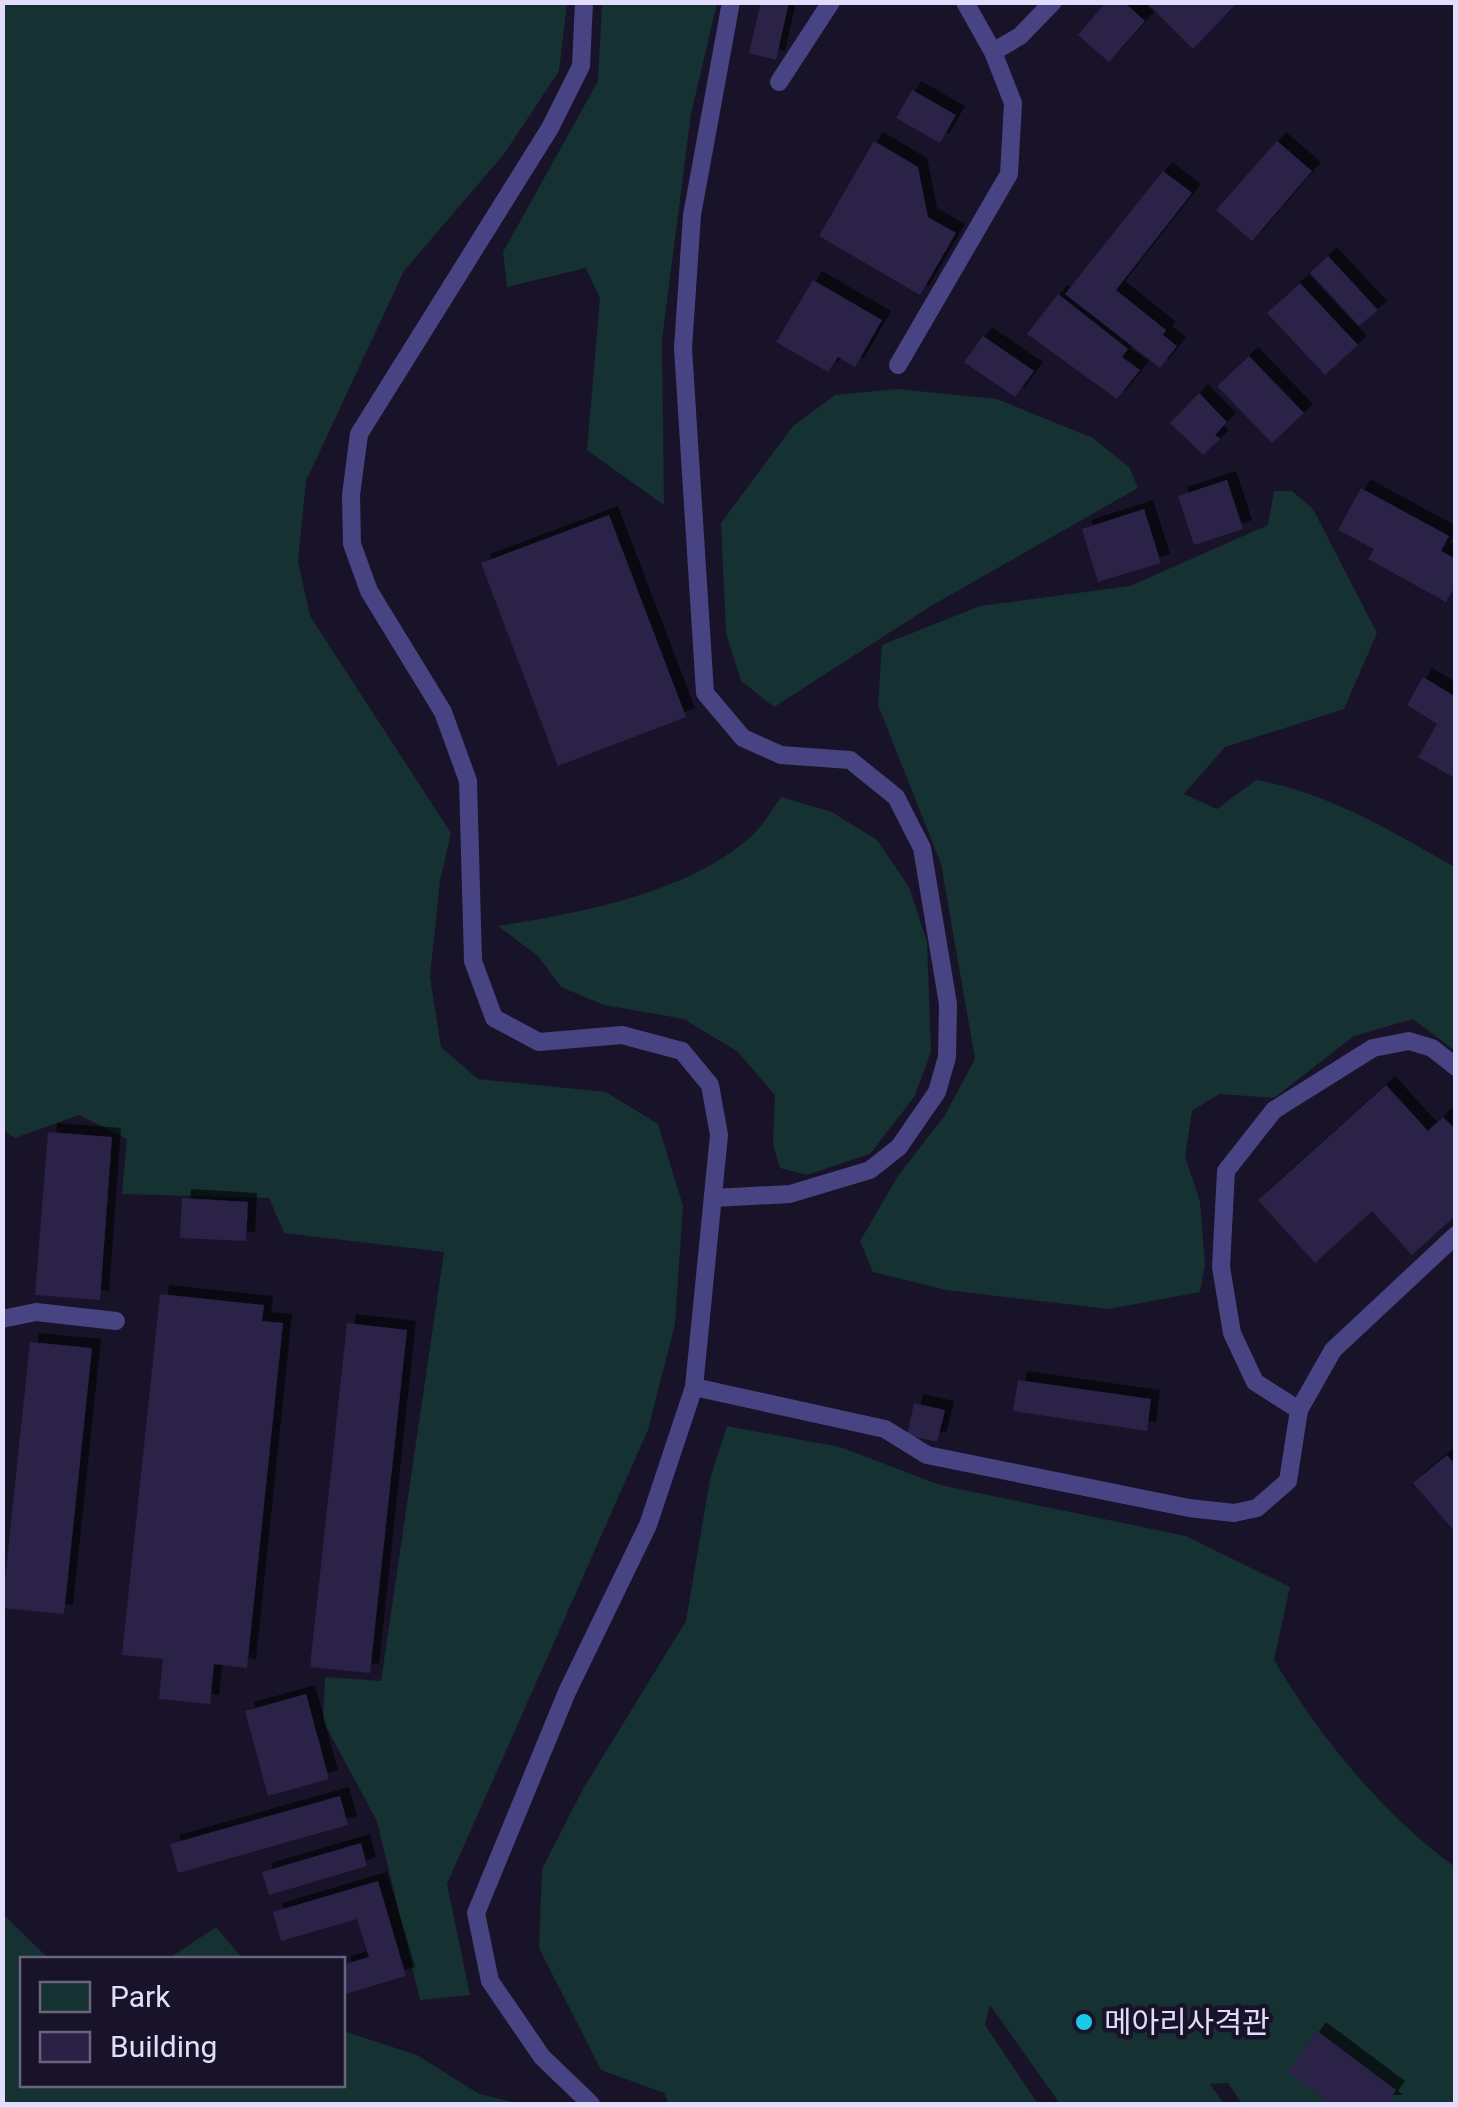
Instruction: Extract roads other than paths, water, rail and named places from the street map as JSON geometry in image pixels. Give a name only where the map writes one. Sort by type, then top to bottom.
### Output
[{"type":"lane","points":[[584,2],[581,66],[550,128],[359,434],[351,495],[352,544],[369,592],[442,712],[468,782],[473,961],[494,1018],[539,1042],[622,1035],[682,1052],[710,1085],[718,1136],[694,1387],[648,1524],[567,1692],[476,1913],[490,1981],[542,2057],[591,2104]]},
{"type":"lane","points":[[713,1198],[790,1194],[870,1170],[900,1147],[936,1092],[947,1057],[948,1004],[925,863],[896,797],[850,760],[781,755],[743,738],[704,693],[683,348],[692,214],[731,2]]},
{"type":"lane","points":[[780,82],[831,2]]},
{"type":"lane","points":[[898,365],[1009,174],[1013,104],[993,52],[965,2]]},
{"type":"lane","points":[[993,52],[1020,36],[1053,2]]},
{"type":"lane","points":[[1300,1410],[1255,1382],[1232,1333],[1222,1267],[1226,1170],[1274,1110],[1374,1048],[1409,1041],[1432,1048],[1456,1067]]},
{"type":"lane","points":[[694,1387],[885,1429],[927,1455],[1234,1513],[1257,1508],[1288,1481],[1300,1410],[1333,1350],[1456,1235]]},
{"type":"lane","points":[[2,1319],[36,1312],[116,1321]]},
{"type":"place","name":"메아리사격관","points":[[1084,2022]]}]
